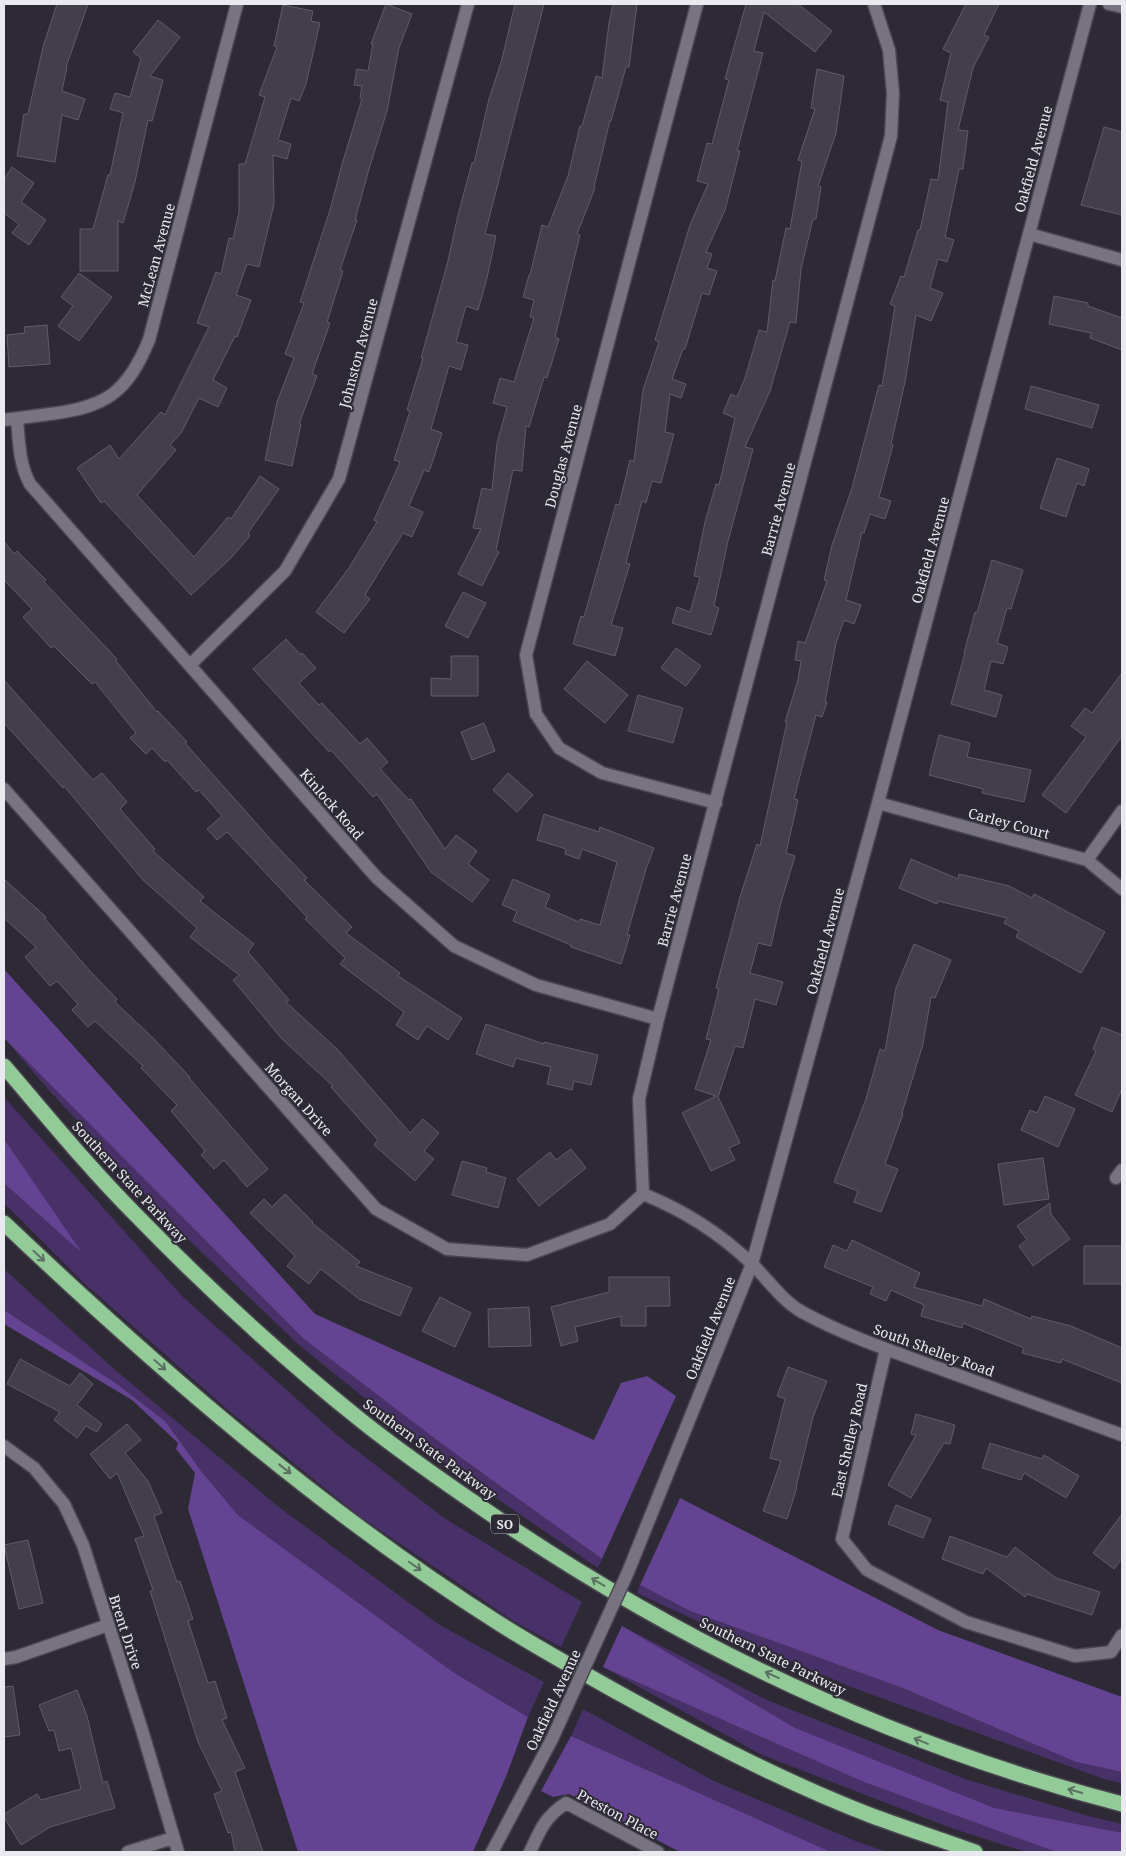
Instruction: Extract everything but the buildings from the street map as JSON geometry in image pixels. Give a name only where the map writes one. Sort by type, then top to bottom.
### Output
[{"type":"highway","name":"Southern State Parkway","points":[[4,1066],[133,1213],[286,1358],[366,1424],[545,1551],[646,1610],[728,1654],[823,1699],[960,1755],[1013,1773],[1122,1804]]},
{"type":"highway","points":[[4,1223],[78,1293],[246,1438],[389,1548],[501,1625],[690,1733],[786,1779],[874,1816],[975,1852]]},
{"type":"street","name":"McLean Avenue","points":[[4,420],[75,411],[100,402],[118,390],[134,371],[142,357],[149,340],[237,4]]},
{"type":"street","name":"Johnston Avenue","points":[[190,665],[285,571],[339,479],[468,4]]},
{"type":"street","name":"Douglas Avenue","points":[[697,4],[526,655],[536,714],[559,748],[602,773],[716,804]]},
{"type":"street","name":"Barrie Avenue","points":[[658,1019],[891,136],[893,94],[888,50],[874,4]]},
{"type":"street","name":"Oakfield Avenue","points":[[492,1852],[552,1739],[628,1572],[752,1264],[878,803],[1090,4]]},
{"type":"street","points":[[1109,4],[1122,8]]},
{"type":"street","points":[[1029,234],[1122,260]]},
{"type":"street","name":"Kinlock Road","points":[[17,419],[22,462],[30,484],[377,878],[454,946],[536,986],[658,1019]]},
{"type":"street","name":"Morgan Drive","points":[[4,789],[376,1209],[447,1249],[527,1255],[610,1224],[643,1194]]},
{"type":"street","name":"Carley Court","points":[[878,803],[1087,860],[1122,889]]},
{"type":"street","points":[[1087,860],[1122,811]]},
{"type":"street","points":[[658,1019],[638,1099],[643,1194],[672,1206],[701,1224],[732,1246],[752,1264]]},
{"type":"street","name":"South Shelley Road","points":[[752,1264],[786,1301],[800,1311],[832,1327],[886,1349],[1122,1435]]},
{"type":"street","name":"East Shelley Road","points":[[886,1349],[842,1539],[867,1570],[966,1622],[1075,1656],[1111,1652],[1122,1635]]},
{"type":"street","name":"Brent Drive","points":[[4,1446],[34,1468],[64,1504],[83,1545],[142,1730],[172,1838],[178,1852]]},
{"type":"street","points":[[4,1659],[16,1657],[108,1625]]},
{"type":"street","name":"Preston Place","points":[[530,1852],[552,1812],[566,1803],[658,1852]]},
{"type":"street","points":[[128,1852],[172,1838]]},
{"type":"shaded area","points":[[4,969],[315,1314],[594,1440],[621,1383],[647,1376],[676,1396],[602,1559],[442,1444],[303,1338],[4,1038]]},
{"type":"shaded area","points":[[4,1038],[303,1337],[442,1444],[602,1559],[598,1568],[445,1463],[299,1345],[168,1220]]},
{"type":"shaded area","points":[[4,1097],[183,1297],[338,1436],[444,1518],[582,1602],[561,1647],[515,1622],[358,1515],[228,1410],[84,1283],[4,1203]]},
{"type":"shaded area","points":[[4,1139],[82,1253],[4,1183]]},
{"type":"shaded area","points":[[4,1269],[114,1369],[280,1508],[438,1624],[544,1682],[528,1717],[453,1672],[238,1515],[201,1471],[166,1422],[117,1384],[4,1310]]},
{"type":"shaded area","points":[[4,1310],[117,1384],[166,1422],[201,1471],[238,1515],[453,1672],[528,1717],[507,1774],[473,1852],[298,1852],[188,1509],[195,1473],[176,1449],[178,1443],[132,1400],[4,1324]]},
{"type":"shaded area","points":[[680,1498],[938,1630],[1122,1697],[1122,1772],[1076,1762],[905,1689],[690,1611],[640,1585]]},
{"type":"shaded area","points":[[640,1585],[690,1611],[905,1689],[1076,1762],[1122,1772],[1122,1783],[1107,1780],[851,1687],[637,1593]]},
{"type":"shaded area","points":[[622,1626],[767,1700],[965,1779],[1088,1816],[1122,1824],[1122,1852],[1026,1852],[954,1829],[762,1755],[603,1667]]},
{"type":"shaded area","points":[[622,1626],[795,1728],[994,1808],[1122,1833],[1122,1852],[1054,1851],[864,1782],[603,1667]]},
{"type":"shaded area","points":[[583,1709],[714,1781],[853,1840],[887,1852],[831,1852],[571,1736]]},
{"type":"shaded area","points":[[571,1736],[831,1852],[680,1852],[569,1794],[553,1797],[541,1791]]}]
